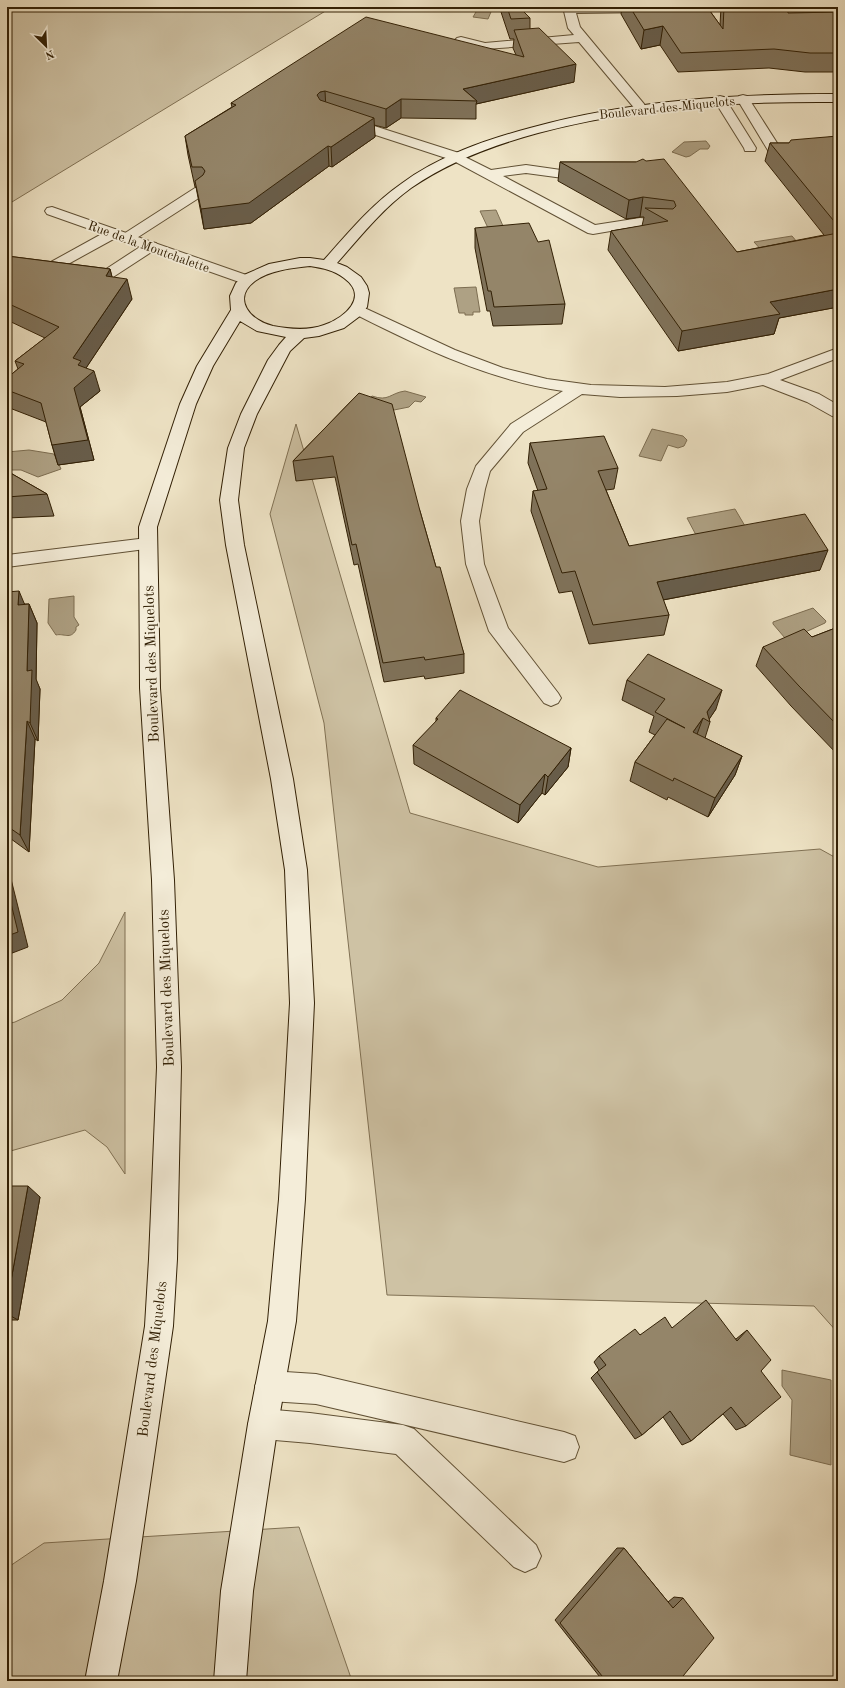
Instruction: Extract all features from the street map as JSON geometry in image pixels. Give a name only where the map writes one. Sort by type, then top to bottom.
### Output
[{"type":"main road","points":[[640,107],[574,28],[570,9],[664,9]]},
{"type":"main road","points":[[461,40],[485,46],[582,38]]},
{"type":"main road","name":"Boulevard des Miquelots","points":[[327,265],[378,210],[392,197],[419,177],[456,156],[497,141],[568,121],[640,107],[720,100],[838,98]]},
{"type":"main road","points":[[743,99],[779,157]]},
{"type":"main road","points":[[720,100],[750,148]]},
{"type":"main road","points":[[334,117],[456,156],[593,230],[640,222],[664,224]]},
{"type":"main road","points":[[491,174],[526,169],[563,174]]},
{"type":"main road","points":[[45,271],[133,240],[201,196]]},
{"type":"main road","name":"Rue de la Moutchalette","points":[[52,211],[247,280]]},
{"type":"main road","points":[[102,278],[133,240]]},
{"type":"main road","points":[[310,262],[327,265],[343,270],[354,278],[362,288],[363,299],[358,310],[349,319],[335,327],[318,332],[299,334],[279,332],[261,328],[247,320],[239,310],[236,300],[239,290],[247,280],[259,272],[286,264],[310,262]]},
{"type":"main road","name":"Boulevard des Miquelots","points":[[101,1681],[120,1581],[159,1326],[163,1259],[169,1067],[163,880],[150,688],[147,544],[148,527],[188,404],[205,366],[239,310]]},
{"type":"main road","points":[[358,310],[426,343],[487,368],[545,384],[604,392],[683,392],[723,388],[764,380],[838,353]]},
{"type":"main road","points":[[230,1681],[237,1591],[263,1424],[282,1321],[292,1199],[302,1003],[296,870],[282,779],[246,603],[231,520],[229,500],[236,448],[249,414],[276,360],[284,348],[299,334]]},
{"type":"main road","points":[[764,380],[813,398],[838,412]]},
{"type":"main road","points":[[551,698],[499,631],[475,564],[470,522],[476,489],[482,470],[517,428],[578,389]]},
{"type":"main road","points":[[7,561],[147,544]]},
{"type":"main road","points":[[270,1386],[316,1389],[564,1447]]},
{"type":"main road","points":[[263,1424],[310,1428],[403,1440],[525,1556]]},
{"type":"shaded area","points":[[7,7],[332,7],[7,205]]},
{"type":"shaded area","points":[[479,7],[493,7],[488,19],[473,17]]},
{"type":"shaded area","points":[[706,141],[710,146],[708,149],[700,149],[690,156],[686,157],[672,152],[684,142]]},
{"type":"shaded area","points":[[496,210],[503,226],[488,228],[480,211]]},
{"type":"shaded area","points":[[792,236],[803,249],[764,253],[754,242]]},
{"type":"shaded area","points":[[476,287],[480,312],[473,312],[473,315],[459,313],[454,288]]},
{"type":"shaded area","points":[[405,391],[426,397],[421,402],[415,401],[409,407],[379,413],[361,406],[372,396],[386,398]]},
{"type":"shaded area","points":[[296,424],[410,813],[598,867],[820,849],[838,859],[838,1333],[814,1306],[387,1295],[324,723],[270,514]]},
{"type":"shaded area","points":[[652,429],[683,436],[687,440],[684,446],[678,448],[668,445],[661,461],[639,456]]},
{"type":"shaded area","points":[[29,450],[54,454],[61,469],[38,477],[21,470],[7,470],[7,452]]},
{"type":"shaded area","points":[[735,509],[745,526],[696,535],[687,518]]},
{"type":"shaded area","points":[[74,596],[74,617],[79,625],[71,635],[56,635],[48,623],[49,599]]},
{"type":"shaded area","points":[[813,608],[826,621],[825,623],[801,634],[791,645],[773,624],[773,622]]},
{"type":"shaded area","points":[[125,912],[125,1174],[107,1147],[85,1130],[7,1152],[7,1024],[15,1022],[62,1000],[99,963]]},
{"type":"shaded area","points":[[782,1370],[831,1380],[831,1465],[790,1455],[792,1400],[782,1386]]},
{"type":"shaded area","points":[[299,1527],[352,1681],[7,1681],[7,1568],[44,1543]]},
{"type":"building","points":[[507,7],[519,7],[530,18],[511,19]]},
{"type":"building","points":[[630,7],[707,7],[723,29],[724,7],[787,7],[788,13],[838,12],[838,53],[810,53],[774,49],[681,53],[663,26],[644,30]]},
{"type":"building","points":[[366,17],[524,57],[514,30],[539,28],[576,64],[463,89],[477,101],[401,99],[386,109],[325,91],[320,92],[317,95],[320,100],[374,118],[331,147],[328,146],[249,203],[201,209],[195,181],[203,175],[205,171],[202,167],[192,167],[185,136],[236,105],[231,103]]},
{"type":"building","points":[[838,136],[838,226],[770,143],[789,143],[791,140]]},
{"type":"building","points":[[643,159],[646,161],[664,159],[737,252],[838,233],[838,289],[770,302],[780,314],[682,331],[611,231],[668,221],[645,208],[673,209],[676,206],[674,201],[643,197],[629,200],[560,162],[636,162]]},
{"type":"building","points":[[529,223],[538,242],[549,240],[565,304],[494,307],[491,291],[488,291],[475,228]]},
{"type":"building","points":[[7,256],[110,269],[106,276],[127,279],[73,358],[81,361],[78,365],[94,371],[74,388],[88,440],[52,445],[41,403],[7,390],[7,378],[24,364],[15,361],[59,327],[7,303]]},
{"type":"building","points":[[359,393],[392,404],[436,567],[440,567],[464,654],[425,660],[424,657],[383,663],[356,544],[352,545],[333,456],[293,461]]},
{"type":"building","points":[[604,436],[618,468],[598,471],[629,546],[805,514],[828,550],[657,582],[669,615],[593,625],[575,571],[562,573],[533,491],[547,489],[530,443]]},
{"type":"building","points":[[7,471],[47,494],[7,497]]},
{"type":"building","points":[[19,591],[18,605],[29,604],[27,671],[32,670],[30,723],[27,721],[20,835],[7,826],[7,592]]},
{"type":"building","points":[[838,627],[838,726],[763,647],[804,629],[812,637]]},
{"type":"building","points":[[648,654],[722,690],[707,712],[710,722],[703,718],[693,732],[742,756],[715,798],[674,778],[673,781],[635,762],[667,719],[685,728],[655,712],[665,699],[627,680]]},
{"type":"building","points":[[460,690],[571,748],[548,777],[545,774],[520,805],[413,745],[438,719],[436,718]]},
{"type":"building","points":[[7,887],[18,932],[7,936]]},
{"type":"building","points":[[7,1186],[28,1186],[7,1303]]},
{"type":"building","points":[[706,1300],[737,1341],[747,1330],[771,1360],[761,1371],[781,1397],[746,1426],[731,1407],[691,1441],[670,1411],[642,1435],[597,1372],[606,1365],[599,1356],[635,1329],[640,1335],[665,1317],[672,1328]]},
{"type":"building","points":[[624,1548],[673,1608],[683,1598],[714,1638],[679,1681],[606,1681],[560,1623]]}]
